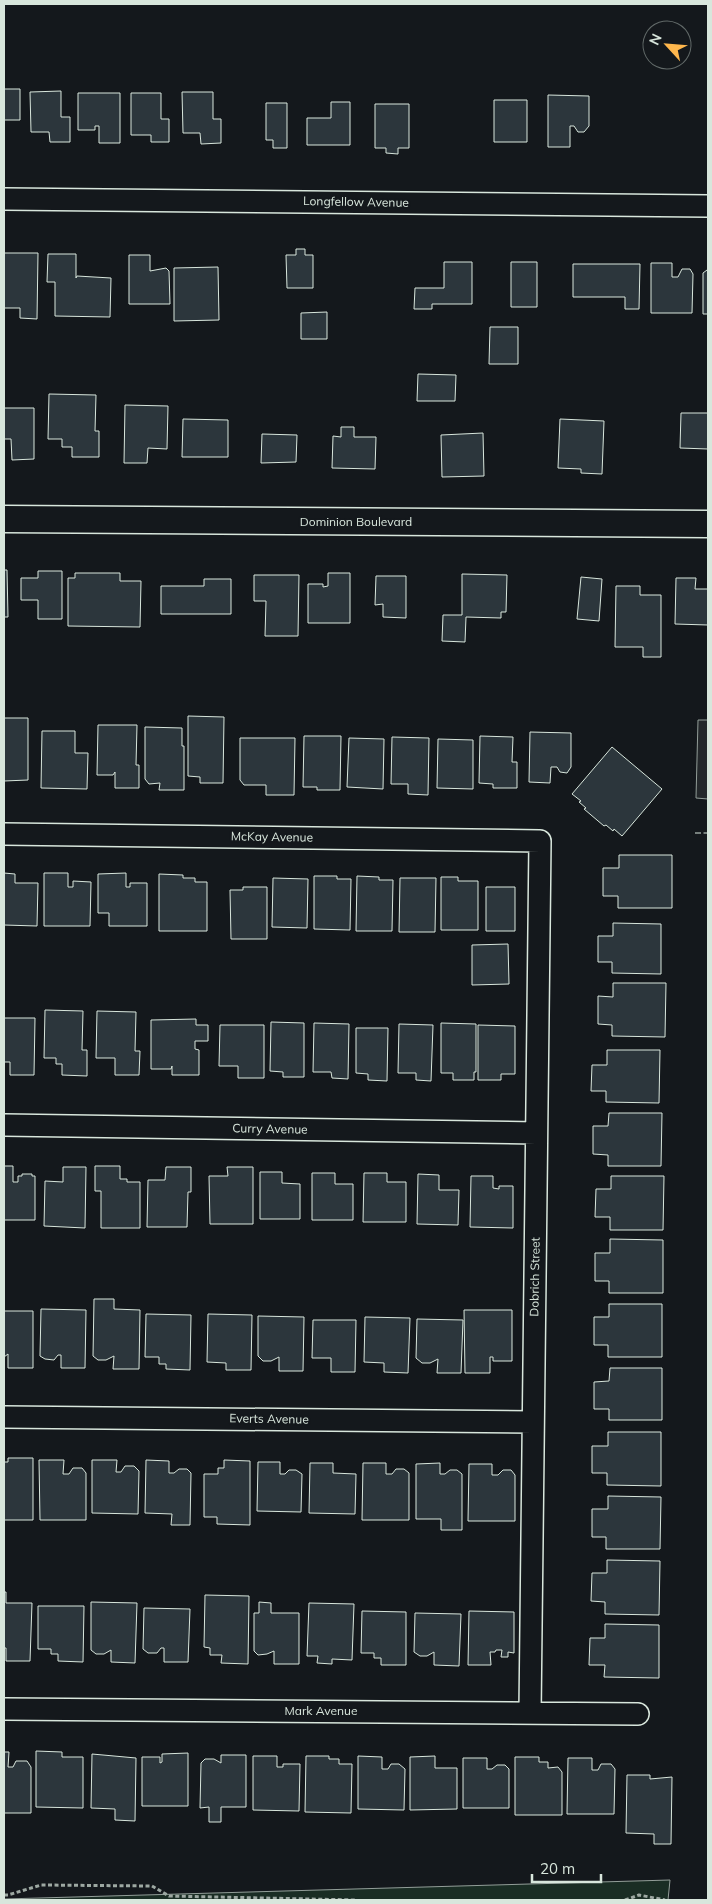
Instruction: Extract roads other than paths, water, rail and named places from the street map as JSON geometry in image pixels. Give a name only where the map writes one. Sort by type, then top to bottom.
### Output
[{"type":"street","name":"Longfellow Avenue","points":[[4,199],[708,206]]},
{"type":"street","name":"Dominion Boulevard","points":[[4,520],[708,524]]},
{"type":"street","name":"McKay Avenue","points":[[4,834],[540,841]]},
{"type":"street","name":"Dobrich Street","points":[[530,1713],[540,841]]},
{"type":"street","name":"Curry Avenue","points":[[4,1125],[536,1134]]},
{"type":"street","name":"Everts Avenue","points":[[4,1417],[533,1422]]},
{"type":"street","name":"Mark Avenue","points":[[4,1709],[638,1714]]}]
